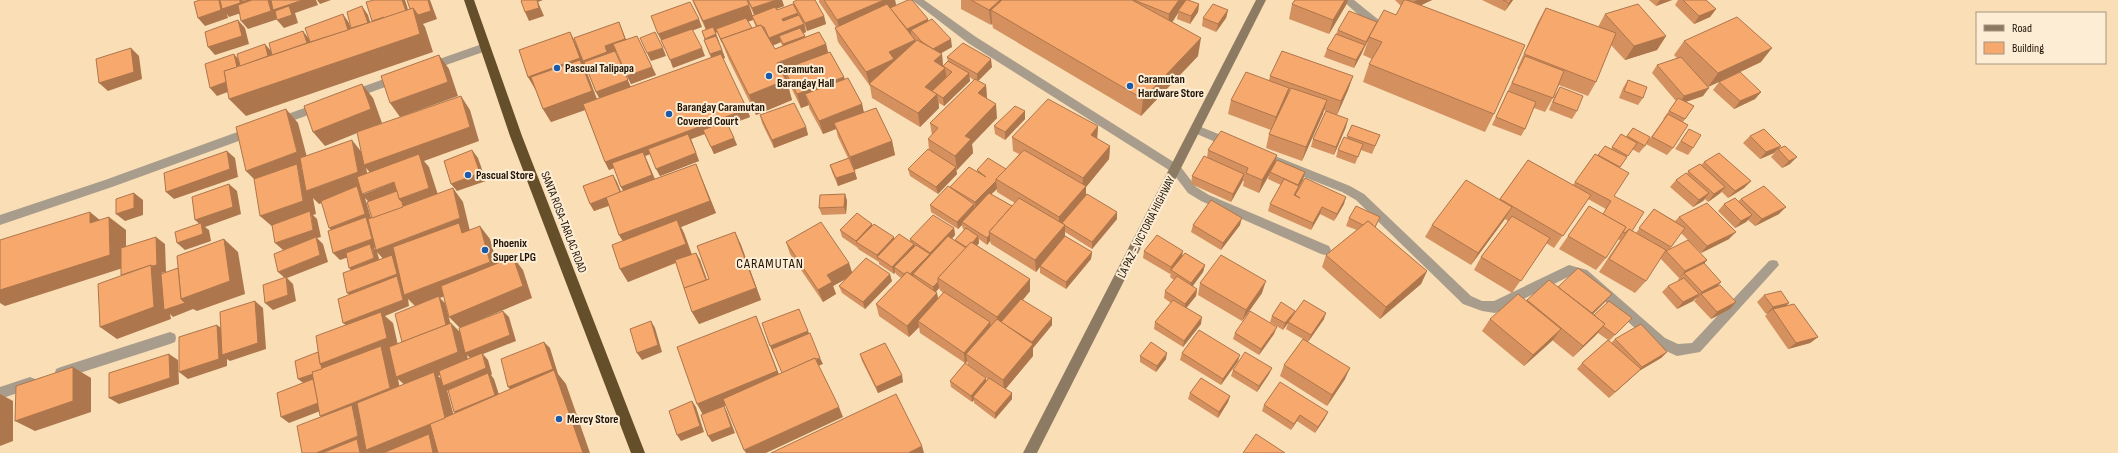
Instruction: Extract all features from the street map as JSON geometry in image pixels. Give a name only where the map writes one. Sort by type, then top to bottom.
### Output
[{"type":"highway","name":"SANTA ROSA-TARLAC ROAD","points":[[469,0],[516,136],[638,453]]},
{"type":"main road","name":"LA PAZ - VICTORIA HIGHWAY","points":[[1030,453],[1261,0]]},
{"type":"street","points":[[917,0],[972,40],[1176,169],[1192,190],[1205,198],[1326,250]]},
{"type":"street","points":[[1347,0],[1376,24]]},
{"type":"street","points":[[345,98],[485,47]]},
{"type":"street","points":[[0,220],[116,181],[330,103]]},
{"type":"street","points":[[1196,129],[1346,189],[1360,197],[1467,300],[1482,306],[1494,307],[1569,270],[1583,274],[1660,342],[1678,350],[1695,348],[1773,265]]},
{"type":"street","points":[[0,393],[170,338]]},
{"type":"building","points":[[200,0],[219,0],[221,10],[198,18],[194,2]]},
{"type":"building","points":[[220,0],[240,0],[240,3],[222,9]]},
{"type":"building","points":[[252,0],[268,0],[271,11],[241,21],[238,5]]},
{"type":"building","points":[[271,0],[303,0],[273,10]]},
{"type":"building","points":[[374,0],[402,0],[406,11],[372,21],[366,2]]},
{"type":"building","points":[[407,0],[428,0],[431,11],[418,15],[413,8],[410,9]]},
{"type":"building","points":[[537,0],[539,8],[525,12],[521,1]]},
{"type":"building","points":[[693,0],[747,0],[749,5],[703,21]]},
{"type":"building","points":[[748,0],[776,0],[752,8]]},
{"type":"building","points":[[797,0],[815,0],[824,16],[805,23],[793,2]]},
{"type":"building","points":[[824,0],[884,0],[837,20]]},
{"type":"building","points":[[908,0],[912,0],[928,19],[907,29],[890,8]]},
{"type":"building","points":[[971,0],[1000,0],[989,10]]},
{"type":"building","name":"Caramutan Hardware Store","points":[[1002,0],[1132,0],[1201,38],[1143,99],[991,10]]},
{"type":"building","points":[[1134,0],[1179,0],[1169,14]]},
{"type":"building","points":[[1186,0],[1199,4],[1191,16],[1178,11]]},
{"type":"building","points":[[1295,0],[1345,0],[1333,20],[1292,4]]},
{"type":"building","points":[[1404,0],[1525,45],[1494,114],[1369,64],[1382,42],[1369,37],[1384,10],[1396,15]]},
{"type":"building","points":[[1407,0],[1419,0],[1413,2]]},
{"type":"building","points":[[1503,0],[1511,0],[1509,3]]},
{"type":"building","points":[[1683,0],[1706,0],[1716,9],[1699,16]]},
{"type":"building","points":[[690,2],[699,19],[658,34],[651,16]]},
{"type":"building","points":[[793,4],[798,13],[782,19],[783,21],[799,15],[804,24],[769,38],[764,27],[761,25],[757,26],[752,16],[775,7],[777,10]]},
{"type":"building","points":[[887,4],[915,40],[889,52],[894,59],[866,72],[835,28]]},
{"type":"building","points":[[1213,4],[1228,10],[1218,24],[1203,18]]},
{"type":"building","points":[[1638,4],[1666,36],[1634,46],[1605,14]]},
{"type":"building","points":[[289,6],[292,15],[277,20],[275,11]]},
{"type":"building","points":[[362,6],[368,23],[351,28],[347,12]]},
{"type":"building","points":[[413,8],[420,34],[229,99],[224,71]]},
{"type":"building","points":[[1546,8],[1616,33],[1596,82],[1524,54]]},
{"type":"building","points":[[1349,11],[1377,22],[1366,42],[1338,30]]},
{"type":"building","points":[[343,14],[348,30],[310,42],[305,28]]},
{"type":"building","points":[[1737,17],[1772,48],[1718,73],[1684,41]]},
{"type":"building","points":[[746,18],[752,28],[721,39],[722,42],[716,29]]},
{"type":"building","points":[[932,19],[951,39],[933,49],[922,42],[911,30]]},
{"type":"building","points":[[238,20],[242,36],[208,47],[205,32]]},
{"type":"building","points":[[619,22],[625,39],[605,46],[607,52],[583,61],[574,38]]},
{"type":"building","points":[[761,25],[775,49],[819,32],[826,44],[777,63],[786,80],[749,95],[721,39]]},
{"type":"building","points":[[713,27],[716,34],[705,39],[702,31]]},
{"type":"building","points":[[800,28],[805,36],[783,44],[779,36]]},
{"type":"building","points":[[692,29],[702,48],[670,60],[661,40]]},
{"type":"building","points":[[303,31],[307,43],[272,55],[269,43]]},
{"type":"building","points":[[570,32],[580,58],[528,77],[519,50]]},
{"type":"building","points":[[655,32],[663,48],[647,53],[640,38]]},
{"type":"building","points":[[1336,34],[1365,45],[1356,60],[1327,49]]},
{"type":"building","points":[[637,36],[652,67],[627,76],[613,44]]},
{"type":"building","points":[[716,36],[722,50],[710,54],[704,40]]},
{"type":"building","points":[[917,40],[942,54],[934,61],[945,68],[925,87],[937,94],[918,113],[869,84]]},
{"type":"building","points":[[963,43],[991,59],[977,74],[947,57]]},
{"type":"building","points":[[265,44],[268,56],[240,66],[237,54]]},
{"type":"building","points":[[131,48],[134,72],[99,83],[96,59]]},
{"type":"building","points":[[615,51],[628,80],[596,92],[584,62]]},
{"type":"building","points":[[1282,51],[1353,76],[1341,101],[1270,76]]},
{"type":"building","points":[[830,52],[844,77],[797,94],[784,69]]},
{"type":"building","points":[[234,54],[237,67],[224,71],[226,82],[210,88],[205,64]]},
{"type":"building","name":"Barangay Caramutan Covered Court","points":[[721,54],[747,109],[605,162],[583,104]]},
{"type":"building","points":[[439,55],[448,82],[390,103],[381,76]]},
{"type":"building","points":[[1525,56],[1564,71],[1553,98],[1512,83]]},
{"type":"building","points":[[1681,57],[1709,88],[1684,96],[1657,65]]},
{"type":"building","points":[[580,60],[592,91],[543,109],[531,77]]},
{"type":"building","points":[[948,61],[969,73],[943,98],[932,91],[952,72],[943,66]]},
{"type":"building","points":[[1246,72],[1289,88],[1276,117],[1231,100]]},
{"type":"building","points":[[1740,72],[1761,92],[1740,101],[1719,82]]},
{"type":"building","points":[[848,78],[862,104],[819,121],[805,94]]},
{"type":"building","points":[[975,79],[986,85],[978,93],[996,104],[965,136],[971,139],[955,156],[928,139],[938,128],[930,123]]},
{"type":"building","points":[[1628,80],[1647,87],[1643,98],[1624,91]]},
{"type":"building","points":[[362,84],[371,109],[313,132],[304,106]]},
{"type":"building","points":[[1560,87],[1583,96],[1577,111],[1553,102]]},
{"type":"building","points":[[1291,88],[1327,100],[1306,147],[1269,134]]},
{"type":"building","points":[[1508,91],[1536,102],[1525,129],[1496,117]]},
{"type":"building","points":[[461,96],[470,127],[364,165],[357,132]]},
{"type":"building","points":[[1678,98],[1694,106],[1685,119],[1669,111]]},
{"type":"building","points":[[1048,99],[1098,126],[1091,135],[1110,146],[1083,178],[1012,137]]},
{"type":"building","points":[[794,103],[806,127],[772,140],[760,115]]},
{"type":"building","points":[[1015,106],[1025,111],[1005,132],[994,126]]},
{"type":"building","points":[[876,108],[892,141],[850,157],[834,123]]},
{"type":"building","points":[[286,109],[297,152],[246,171],[236,127]]},
{"type":"building","points":[[1326,111],[1348,119],[1336,147],[1313,139]]},
{"type":"building","points":[[1668,114],[1688,125],[1673,148],[1652,137]]},
{"type":"building","points":[[726,121],[734,138],[711,147],[703,130]]},
{"type":"building","points":[[1352,125],[1380,135],[1375,146],[1347,136]]},
{"type":"building","points":[[1633,128],[1650,137],[1645,146],[1627,136]]},
{"type":"building","points":[[1689,129],[1701,135],[1693,148],[1681,141]]},
{"type":"building","points":[[1764,129],[1781,146],[1766,152],[1750,136]]},
{"type":"building","points":[[1221,131],[1277,155],[1262,180],[1246,173],[1248,168],[1208,150]]},
{"type":"building","points":[[688,134],[696,153],[656,169],[648,149]]},
{"type":"building","points":[[1621,134],[1637,143],[1628,156],[1612,147]]},
{"type":"building","points":[[1344,137],[1363,144],[1358,157],[1338,150]]},
{"type":"building","points":[[352,140],[358,172],[306,191],[300,158]]},
{"type":"building","points":[[1605,146],[1627,157],[1620,167],[1598,155]]},
{"type":"building","points":[[1785,146],[1797,157],[1789,161],[1778,149]]},
{"type":"building","points":[[928,149],[956,167],[936,187],[908,169]]},
{"type":"building","points":[[472,150],[480,173],[451,184],[444,161]]},
{"type":"building","points":[[1024,150],[1086,186],[1059,217],[996,179]]},
{"type":"building","points":[[227,151],[230,169],[166,192],[164,173]]},
{"type":"building","points":[[643,152],[652,175],[621,187],[612,163]]},
{"type":"building","points":[[1719,153],[1751,181],[1735,191],[1704,162]]},
{"type":"building","points":[[419,154],[429,188],[399,199],[394,182],[362,194],[357,177]]},
{"type":"building","points":[[1595,154],[1629,173],[1614,196],[1644,212],[1632,231],[1629,229],[1625,233],[1623,232],[1626,227],[1603,214],[1611,201],[1575,182]]},
{"type":"building","points":[[1204,156],[1244,174],[1233,194],[1192,176]]},
{"type":"building","points":[[849,158],[855,172],[836,178],[830,165]]},
{"type":"building","points":[[988,158],[1006,169],[975,202],[950,187],[969,167],[986,177],[977,170]]},
{"type":"building","points":[[1277,160],[1305,172],[1298,185],[1270,172]]},
{"type":"building","points":[[1528,160],[1591,195],[1563,236],[1500,199]]},
{"type":"building","points":[[297,164],[303,201],[260,216],[254,179]]},
{"type":"building","points":[[696,164],[710,201],[619,235],[606,197]]},
{"type":"building","points":[[1700,164],[1725,187],[1714,194],[1688,171]]},
{"type":"building","points":[[1686,173],[1709,193],[1699,200],[1676,180]]},
{"type":"building","points":[[613,175],[620,192],[590,204],[583,186]]},
{"type":"building","points":[[1305,178],[1346,197],[1337,214],[1322,207],[1313,223],[1270,204],[1284,179],[1299,186],[1294,195],[1300,198],[1295,195]]},
{"type":"building","points":[[1466,180],[1512,207],[1478,253],[1432,225]]},
{"type":"building","points":[[229,184],[233,207],[195,220],[192,197]]},
{"type":"building","points":[[357,186],[365,214],[329,228],[321,201]]},
{"type":"building","points":[[948,186],[974,204],[957,222],[930,205]]},
{"type":"building","points":[[1764,186],[1786,207],[1762,219],[1741,199]]},
{"type":"building","points":[[453,188],[460,218],[376,250],[368,219]]},
{"type":"building","points":[[397,191],[403,207],[372,218],[367,202]]},
{"type":"building","points":[[134,193],[134,208],[116,214],[116,199]]},
{"type":"building","points":[[989,193],[1012,206],[989,232],[990,234],[987,238],[962,222]]},
{"type":"building","points":[[845,194],[844,207],[819,208],[820,195]]},
{"type":"building","points":[[1087,194],[1117,212],[1092,242],[1062,223]]},
{"type":"building","points":[[1019,198],[1065,225],[1035,260],[989,232]]},
{"type":"building","points":[[1735,198],[1752,215],[1741,221],[1724,204]]},
{"type":"building","points":[[1211,200],[1242,218],[1223,243],[1193,225]]},
{"type":"building","points":[[1707,203],[1736,232],[1707,246],[1679,217]]},
{"type":"building","points":[[1356,206],[1380,217],[1375,227],[1368,221],[1363,225],[1349,218]]},
{"type":"building","points":[[1589,206],[1626,227],[1606,258],[1568,236]]},
{"type":"building","points":[[1654,209],[1685,228],[1671,247],[1639,228]]},
{"type":"building","points":[[310,211],[313,230],[275,243],[272,225]]},
{"type":"building","points":[[90,212],[90,223],[109,217],[110,255],[0,290],[0,240]]},
{"type":"building","points":[[857,213],[872,224],[856,241],[840,230]]},
{"type":"building","points":[[933,215],[954,228],[930,253],[910,239]]},
{"type":"building","points":[[1512,216],[1550,238],[1521,281],[1481,257]]},
{"type":"building","points":[[366,217],[372,239],[333,253],[328,231]]},
{"type":"building","points":[[677,220],[686,244],[620,269],[612,245]]},
{"type":"building","points":[[1368,221],[1427,271],[1386,307],[1326,255]]},
{"type":"building","points":[[821,222],[849,263],[827,275],[832,282],[818,290],[786,242]]},
{"type":"building","points":[[201,223],[203,234],[177,243],[175,232]]},
{"type":"building","points":[[459,223],[462,233],[480,226],[490,262],[404,295],[393,247]]},
{"type":"building","points":[[874,224],[894,237],[877,255],[856,242]]},
{"type":"building","points":[[966,228],[978,236],[966,247],[955,240]]},
{"type":"building","points":[[1629,229],[1666,250],[1646,281],[1609,259]]},
{"type":"building","points":[[735,232],[756,288],[692,312],[684,288],[709,279],[697,246]]},
{"type":"building","points":[[899,234],[914,244],[892,267],[877,257]]},
{"type":"building","points":[[1157,235],[1183,251],[1171,267],[1144,251]]},
{"type":"building","points":[[948,236],[966,248],[938,278],[938,282],[933,287],[913,274]]},
{"type":"building","points":[[1065,236],[1092,252],[1066,282],[1040,266]]},
{"type":"building","points":[[156,237],[157,265],[151,265],[121,275],[121,248]]},
{"type":"building","points":[[316,237],[320,255],[278,272],[274,254]]},
{"type":"building","points":[[224,239],[230,281],[181,299],[177,256]]},
{"type":"building","points":[[1688,240],[1707,260],[1685,271],[1666,251]]},
{"type":"building","points":[[971,242],[1030,279],[997,317],[938,278]]},
{"type":"building","points":[[370,244],[374,258],[349,268],[346,253]]},
{"type":"building","points":[[916,245],[930,254],[910,274],[907,272],[904,274],[894,267]]},
{"type":"building","points":[[696,253],[706,280],[684,288],[675,260]]},
{"type":"building","points":[[1185,253],[1205,265],[1191,283],[1171,270]]},
{"type":"building","points":[[392,255],[397,274],[347,293],[343,273]]},
{"type":"building","points":[[1221,255],[1266,281],[1246,310],[1200,283]]},
{"type":"building","points":[[513,257],[523,286],[449,317],[441,286]]},
{"type":"building","points":[[866,258],[890,274],[863,302],[839,286]]},
{"type":"building","points":[[1704,263],[1721,282],[1702,292],[1684,273]]},
{"type":"building","points":[[151,265],[154,307],[100,327],[98,284]]},
{"type":"building","points":[[178,268],[181,299],[185,303],[164,310],[161,274]]},
{"type":"building","points":[[1578,268],[1612,294],[1592,313],[1558,287]]},
{"type":"building","points":[[907,272],[937,293],[907,326],[876,304]]},
{"type":"building","points":[[397,276],[403,300],[343,323],[338,299]]},
{"type":"building","points":[[1177,276],[1197,289],[1185,304],[1165,291]]},
{"type":"building","points":[[286,277],[288,295],[265,303],[263,285]]},
{"type":"building","points":[[1684,278],[1699,294],[1683,302],[1668,286]]},
{"type":"building","points":[[1549,280],[1605,324],[1583,346],[1527,300]]},
{"type":"building","points":[[1720,285],[1736,302],[1717,312],[1701,294]]},
{"type":"building","points":[[1781,291],[1789,303],[1773,307],[1764,295]]},
{"type":"building","points":[[944,292],[990,322],[964,353],[918,321]]},
{"type":"building","points":[[1518,294],[1561,329],[1533,355],[1490,319]]},
{"type":"building","points":[[439,296],[446,325],[402,342],[395,314]]},
{"type":"building","points":[[1021,299],[1052,318],[1032,342],[1001,322]]},
{"type":"building","points":[[1173,300],[1202,317],[1184,341],[1155,322]]},
{"type":"building","points":[[1304,300],[1326,313],[1311,335],[1288,322]]},
{"type":"building","points":[[255,301],[258,343],[222,355],[220,312]]},
{"type":"building","points":[[1609,301],[1632,318],[1615,335],[1603,326],[1605,324],[1594,315]]},
{"type":"building","points":[[1281,302],[1295,311],[1285,323],[1272,316]]},
{"type":"building","points":[[1794,304],[1818,337],[1796,343],[1773,309]]},
{"type":"building","points":[[799,309],[808,331],[770,346],[762,323]]},
{"type":"building","points":[[503,311],[510,335],[465,353],[459,328]]},
{"type":"building","points":[[1250,311],[1277,327],[1261,349],[1235,333]]},
{"type":"building","points":[[381,312],[387,338],[320,364],[316,336]]},
{"type":"building","points":[[756,316],[777,371],[697,404],[677,347]]},
{"type":"building","points":[[997,319],[1033,344],[1003,380],[966,354]]},
{"type":"building","points":[[651,321],[658,345],[637,353],[630,329]]},
{"type":"building","points":[[451,323],[458,352],[396,377],[389,347]]},
{"type":"building","points":[[1641,324],[1667,352],[1642,367],[1615,339]]},
{"type":"building","points":[[217,325],[219,359],[179,372],[179,337]]},
{"type":"building","points":[[1199,330],[1240,355],[1223,379],[1182,353]]},
{"type":"building","points":[[810,333],[820,358],[815,358],[782,373],[772,349]]},
{"type":"building","points":[[1303,339],[1350,368],[1332,395],[1284,365]]},
{"type":"building","points":[[1608,340],[1641,369],[1615,392],[1582,363]]},
{"type":"building","points":[[544,342],[553,369],[508,387],[501,359]]},
{"type":"building","points":[[1151,342],[1167,353],[1157,366],[1140,356]]},
{"type":"building","points":[[885,343],[902,375],[876,387],[860,354]]},
{"type":"building","points":[[381,346],[390,388],[320,416],[312,372]]},
{"type":"building","points":[[318,352],[322,369],[298,379],[295,361]]},
{"type":"building","points":[[1245,352],[1272,368],[1259,386],[1233,370]]},
{"type":"building","points":[[482,353],[486,368],[443,386],[439,371]]},
{"type":"building","points":[[169,354],[170,378],[109,398],[109,373]]},
{"type":"building","points":[[815,358],[839,407],[744,450],[723,399]]},
{"type":"building","points":[[965,363],[986,378],[971,396],[950,381]]},
{"type":"building","points":[[73,367],[73,401],[15,421],[16,386]]},
{"type":"building","points":[[554,370],[583,453],[438,453],[430,424]]},
{"type":"building","points":[[434,372],[445,418],[366,450],[357,403]]},
{"type":"building","points":[[488,373],[495,395],[454,412],[448,390]]},
{"type":"building","points":[[989,378],[1012,393],[995,413],[973,397]]},
{"type":"building","points":[[1201,378],[1230,396],[1219,412],[1190,393]]},
{"type":"building","points":[[313,379],[318,403],[281,417],[277,393]]},
{"type":"building","points":[[1280,382],[1328,412],[1318,427],[1300,415],[1294,424],[1264,405]]},
{"type":"building","points":[[896,394],[922,446],[908,453],[771,453]]},
{"type":"building","points":[[692,401],[700,426],[677,435],[669,411]]},
{"type":"building","points":[[352,405],[358,436],[316,453],[302,453],[297,426]]},
{"type":"building","points":[[724,406],[731,427],[708,436],[701,415]]},
{"type":"building","points":[[429,434],[433,453],[383,453]]},
{"type":"building","points":[[1256,434],[1285,453],[1243,453]]},
{"type":"building","points":[[357,439],[360,453],[322,453]]},
{"type":"place","name":"Pascual Talipapa","points":[[557,68]]},
{"type":"place","name":"Caramutan Barangay Hall","points":[[769,76]]},
{"type":"place","name":"Caramutan Hardware Store","points":[[1130,86]]},
{"type":"place","name":"Barangay Caramutan Covered Court","points":[[669,114]]},
{"type":"place","name":"Pascual Store","points":[[468,175]]},
{"type":"place","name":"Phoenix Super LPG","points":[[485,250]]},
{"type":"place","name":"Mercy Store","points":[[559,419]]},
{"type":"district","name":"CARAMUTAN","points":[[770,263]]}]
